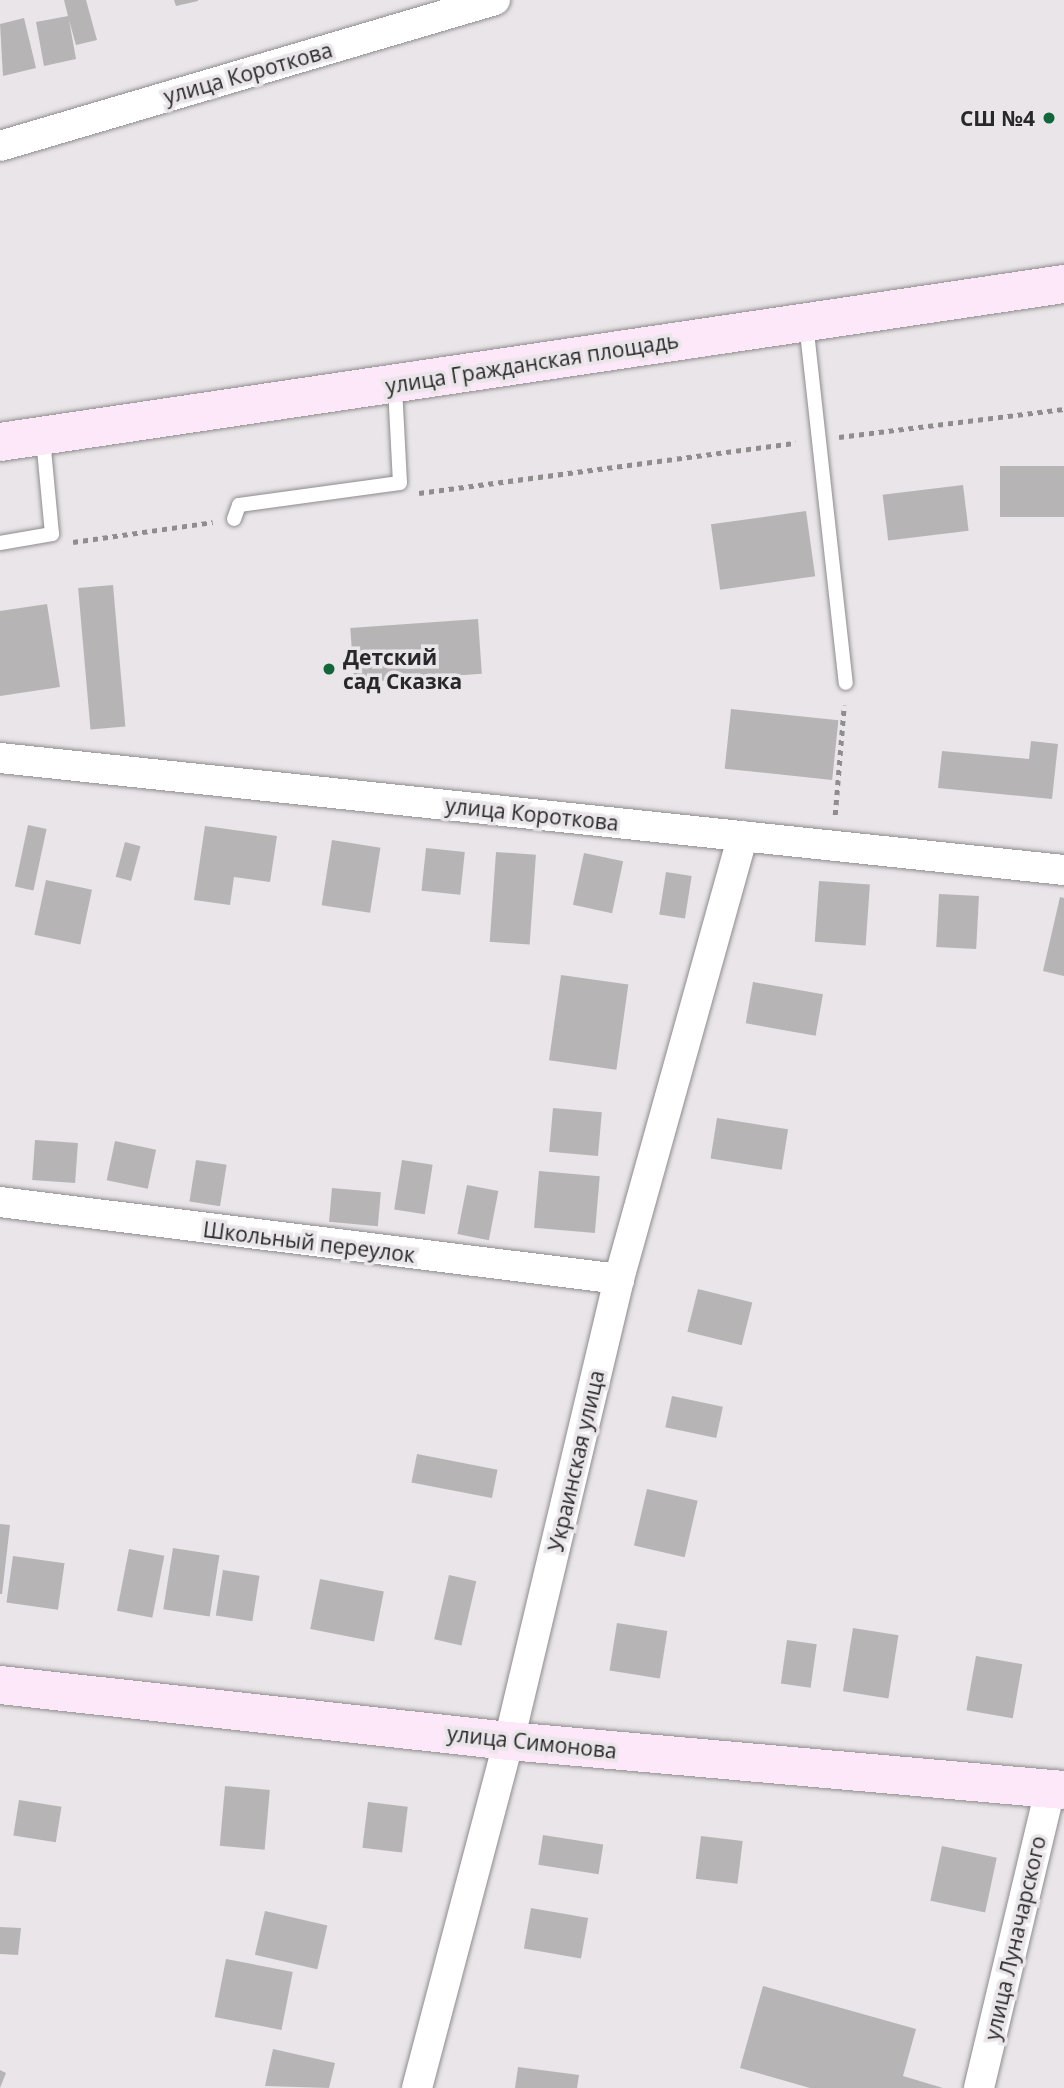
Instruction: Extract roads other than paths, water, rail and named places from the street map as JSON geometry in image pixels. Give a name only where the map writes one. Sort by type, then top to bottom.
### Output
[{"type":"street","name":"улица Короткова","points":[[0,146],[495,0]]},
{"type":"street","name":"улица Гражданская площадь","points":[[0,442],[1064,284]]},
{"type":"street","name":"улица Короткова","points":[[0,758],[1064,870]]},
{"type":"street","name":"Украинская улица","points":[[417,2088],[509,1741],[619,1279],[743,836]]},
{"type":"street","name":"Школьный переулок","points":[[0,1202],[619,1279]]},
{"type":"street","name":"улица Симонова","points":[[0,1685],[509,1741],[1057,1789]]},
{"type":"street","name":"улица Луначарского","points":[[979,2088],[1057,1789]]},
{"type":"lane","points":[[806,322],[846,683]]},
{"type":"lane","points":[[234,519],[239,505],[400,484],[395,383]]},
{"type":"lane","points":[[0,543],[52,534],[43,436]]},
{"type":"place","name":"СШ №4","points":[[1049,118]]},
{"type":"place","name":"Детский сад Сказка","points":[[329,669]]}]
